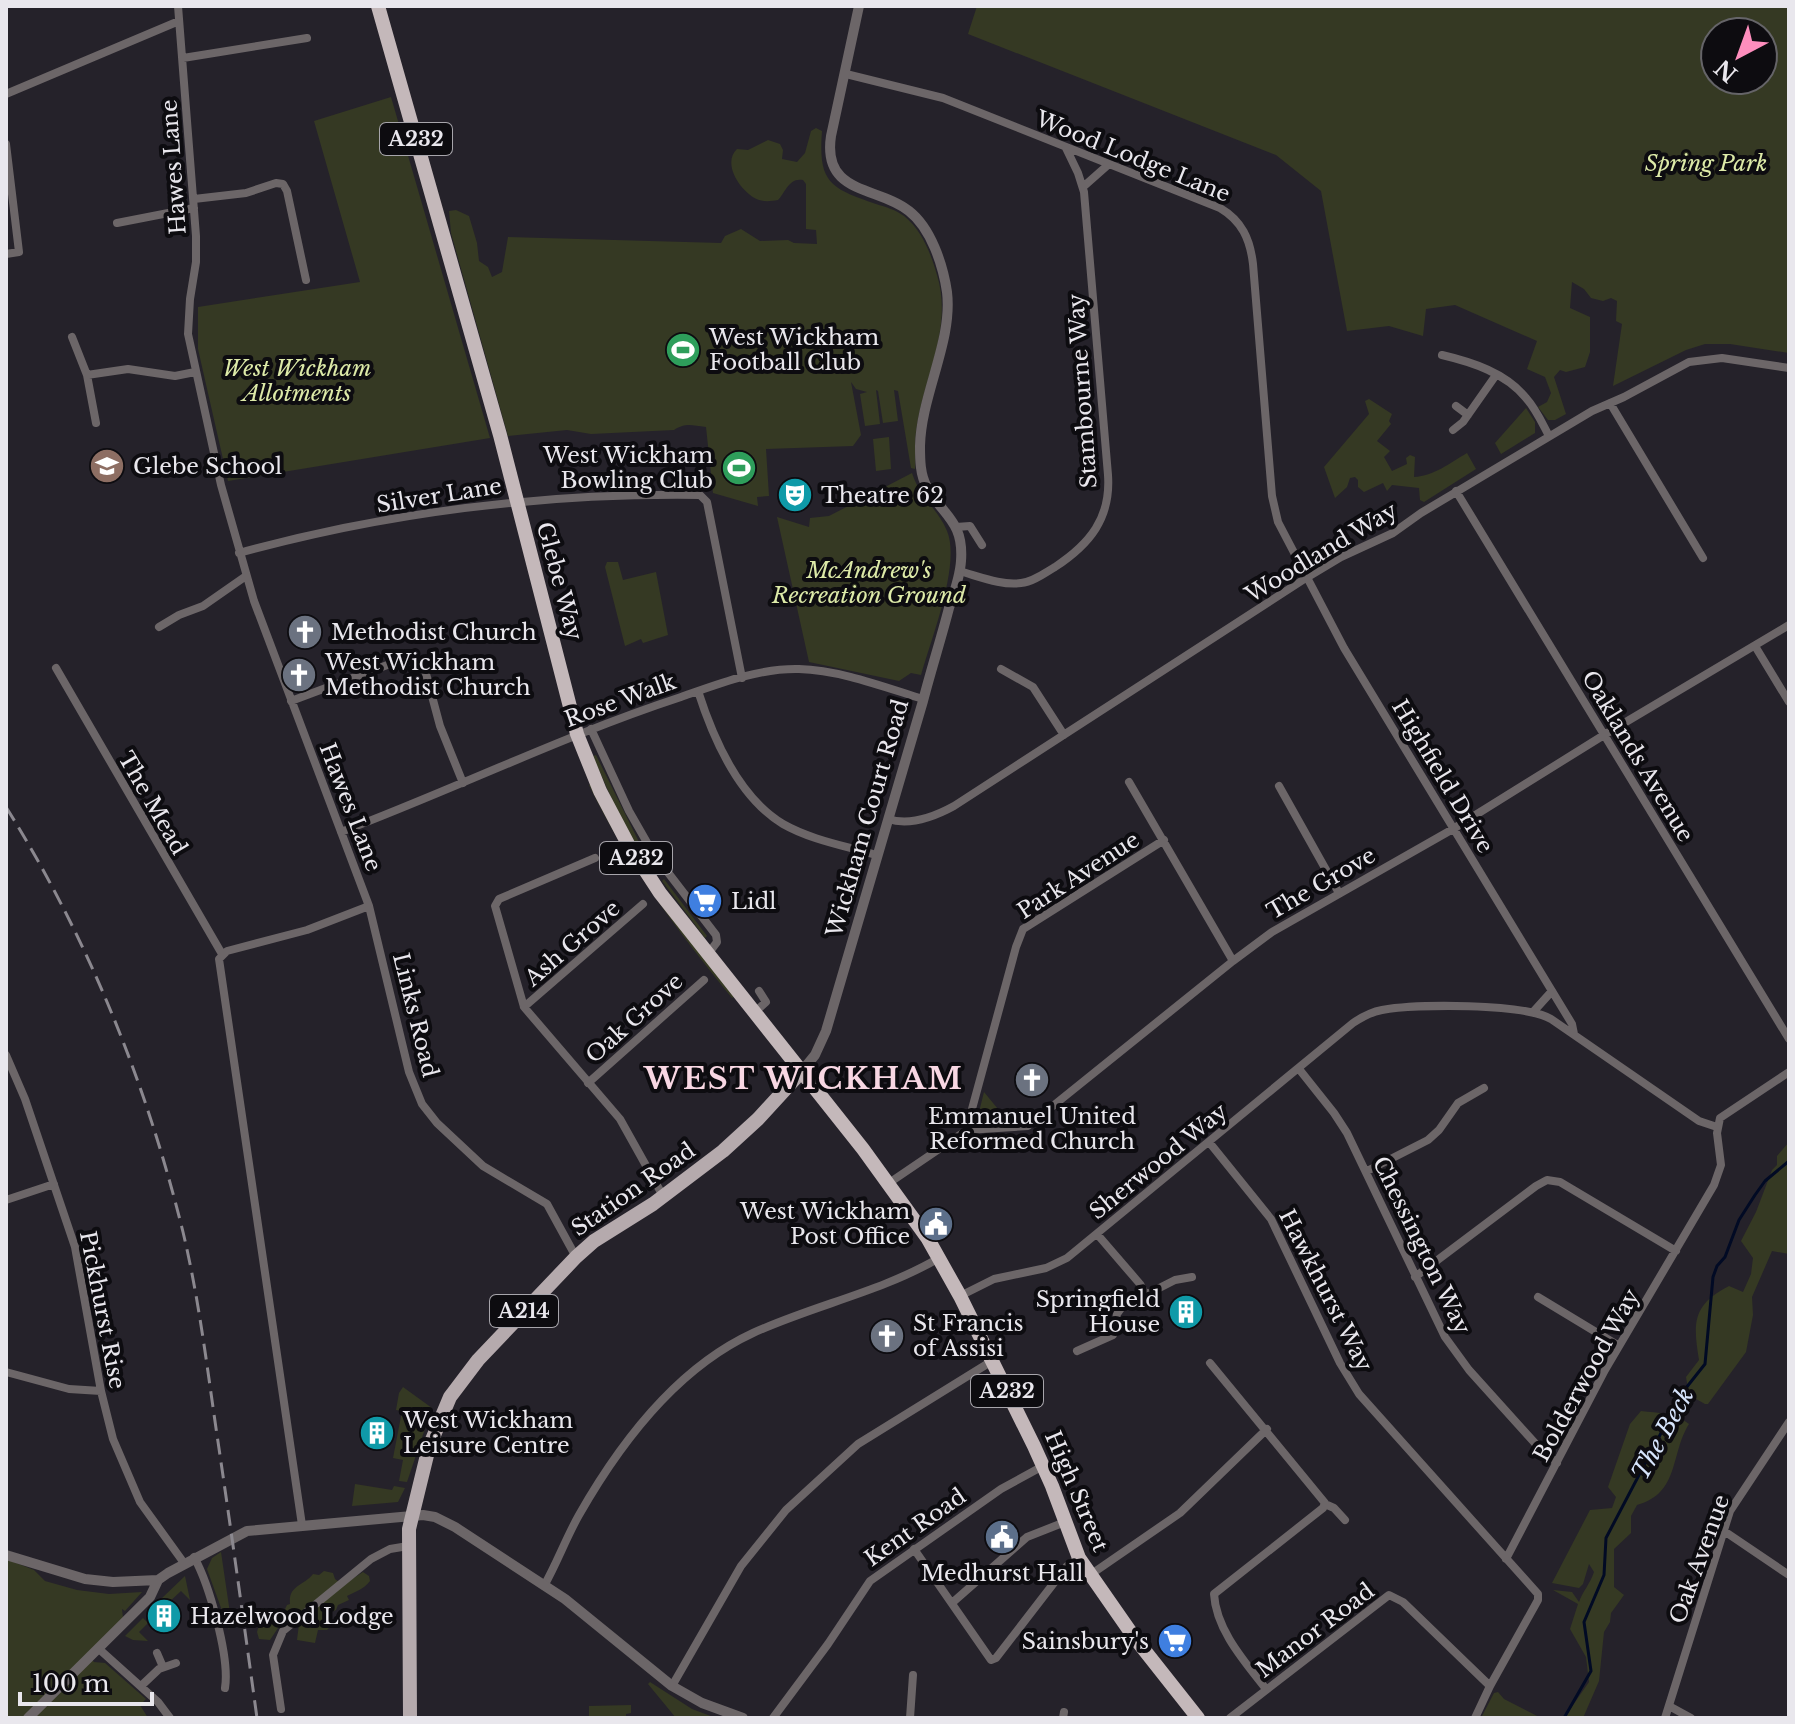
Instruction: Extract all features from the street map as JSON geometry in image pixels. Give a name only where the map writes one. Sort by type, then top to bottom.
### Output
[{"type":"highway","name":"Glebe Way","points":[[378,6],[584,732],[586,761],[610,811],[648,876],[802,1071]]},
{"type":"highway","name":"High Street","points":[[802,1071],[889,1183],[939,1258],[1043,1466],[1079,1558],[1134,1637],[1198,1718]]},
{"type":"main road","name":"Station Road","points":[[411,1516],[429,1447],[450,1397],[478,1360],[576,1257],[740,1137],[802,1071]]},
{"type":"main road","name":"A214","points":[[410,1718],[408,1546],[411,1516]]},
{"type":"street","name":"Hawes Lane","points":[[178,6],[194,204],[196,262],[187,326],[195,372],[246,576],[369,906],[307,930],[222,954]]},
{"type":"street","points":[[859,6],[830,141],[835,166],[842,178],[853,187],[897,203],[915,216],[931,241],[943,276],[947,314],[923,420],[920,461],[926,484],[956,527],[966,525],[972,528],[982,545]]},
{"type":"street","points":[[6,94],[179,21]]},
{"type":"street","points":[[183,58],[307,38]]},
{"type":"street","name":"Wood Lodge Lane","points":[[846,74],[931,94],[1220,208],[1238,222],[1246,235],[1253,264],[1273,506],[1306,578]]},
{"type":"street","points":[[6,144],[19,252],[6,254]]},
{"type":"street","name":"Stambourne Way","points":[[959,571],[1010,583],[1031,581],[1085,545],[1098,528],[1105,511],[1108,475],[1083,187],[1066,148]]},
{"type":"street","points":[[1083,187],[1109,164]]},
{"type":"street","points":[[117,223],[276,183],[283,184],[306,280]]},
{"type":"street","points":[[72,337],[87,375],[96,423]]},
{"type":"street","points":[[1442,355],[1476,365],[1496,375],[1525,397],[1549,436]]},
{"type":"street","name":"Woodland Way","points":[[888,819],[907,822],[940,813],[1306,578],[1341,557],[1393,533],[1456,491],[1610,403],[1699,359],[1722,358],[1789,368]]},
{"type":"street","points":[[87,375],[128,369],[171,376],[195,372]]},
{"type":"street","points":[[1453,430],[1468,415],[1496,375]]},
{"type":"street","points":[[1610,403],[1703,558]]},
{"type":"street","points":[[1456,406],[1468,415]]},
{"type":"street","name":"Oaklands Avenue","points":[[1456,491],[1789,1039]]},
{"type":"street","name":"Silver Lane","points":[[239,553],[310,534],[516,501],[704,497],[742,678]]},
{"type":"street","name":"Wickham Court Road","points":[[802,1071],[815,1055],[826,1031],[923,699],[959,571],[961,551],[956,527]]},
{"type":"street","points":[[159,627],[203,606],[246,576]]},
{"type":"street","name":"Highfield Drive","points":[[1306,578],[1344,648],[1574,1027],[1574,1034]]},
{"type":"street","name":"The Grove","points":[[971,1129],[1028,1126],[1278,928],[1453,829],[1789,625]]},
{"type":"street","points":[[1755,646],[1789,702]]},
{"type":"street","points":[[291,701],[401,660],[416,660],[425,670],[440,726],[463,783]]},
{"type":"street","name":"The Mead","points":[[56,668],[222,954]]},
{"type":"street","name":"Rose Walk","points":[[341,832],[584,732],[742,678],[800,669],[860,680],[923,699]]},
{"type":"street","points":[[1001,669],[1033,687],[1064,735]]},
{"type":"street","points":[[698,691],[729,762],[750,794],[766,810],[793,828],[876,855]]},
{"type":"street","name":"Glebe Way","points":[[584,732],[661,866],[716,935],[716,945],[708,954]]},
{"type":"street","points":[[1129,782],[1233,961]]},
{"type":"street","points":[[1279,786],[1339,893]]},
{"type":"street","name":"Park Avenue","points":[[971,1129],[972,1109],[1023,929],[1164,840]]},
{"type":"street","points":[[595,858],[495,903],[524,1007],[623,1124],[663,1196]]},
{"type":"street","points":[[648,876],[661,866]]},
{"type":"street","name":"Ash Grove","points":[[524,1007],[643,904]]},
{"type":"street","name":"Links Road","points":[[369,906],[408,1068],[422,1104],[474,1158],[547,1204],[576,1257]]},
{"type":"street","points":[[222,954],[219,963],[232,1056],[302,1525]]},
{"type":"street","name":"Oak Grove","points":[[588,1083],[704,980]]},
{"type":"street","points":[[755,1012],[766,1002],[759,991]]},
{"type":"street","points":[[1552,991],[1534,1011],[1574,1034],[1699,1121],[1717,1127],[1725,1113],[1789,1072]]},
{"type":"street","name":"Sherwood Way","points":[[960,1296],[994,1279],[1053,1266],[1097,1234],[1360,1018],[1385,1010],[1509,1008],[1534,1011]]},
{"type":"street","name":"Pickhurst Rise","points":[[6,1055],[25,1099],[75,1247],[101,1391],[113,1439],[129,1481],[148,1515],[184,1563]]},
{"type":"street","name":"Chessington Way","points":[[1299,1069],[1340,1120],[1367,1171],[1435,1320],[1459,1358],[1543,1452],[1557,1463]]},
{"type":"street","points":[[1367,1171],[1428,1140],[1458,1103],[1484,1088]]},
{"type":"street","name":"Bolderwood Way","points":[[1506,1559],[1619,1346],[1717,1178],[1721,1165],[1717,1127]]},
{"type":"street","points":[[889,1183],[971,1129]]},
{"type":"street","name":"Hawkhurst Way","points":[[1209,1142],[1271,1219],[1340,1363],[1359,1394],[1539,1597],[1490,1686]]},
{"type":"street","points":[[1415,1277],[1547,1180],[1560,1182],[1676,1251]]},
{"type":"street","points":[[6,1200],[54,1184]]},
{"type":"street","points":[[1097,1234],[1146,1295]]},
{"type":"street","points":[[544,1586],[581,1513],[625,1446],[697,1367],[751,1334],[881,1286],[939,1258]]},
{"type":"street","points":[[1077,1351],[1113,1335],[1119,1310],[1175,1280],[1192,1277]]},
{"type":"street","points":[[1538,1297],[1619,1346]]},
{"type":"street","points":[[672,1686],[741,1566],[786,1510],[858,1444],[992,1361]]},
{"type":"street","points":[[1210,1363],[1267,1429],[1325,1504],[1334,1508],[1345,1520]]},
{"type":"street","points":[[6,1372],[69,1389],[101,1391]]},
{"type":"street","name":"Oak Avenue","points":[[1665,1718],[1736,1500],[1789,1422]]},
{"type":"street","points":[[1090,1575],[1180,1513],[1267,1429]]},
{"type":"street","name":"Kent Road","points":[[773,1718],[828,1644],[866,1585],[1001,1489],[1043,1466]]},
{"type":"street","points":[[1266,1689],[1231,1641],[1214,1594],[1325,1504]]},
{"type":"street","points":[[6,1555],[85,1579],[113,1582],[158,1580],[242,1532],[429,1516],[444,1521],[544,1586],[672,1686],[702,1703],[740,1717]]},
{"type":"street","points":[[952,1603],[1027,1537],[1065,1522]]},
{"type":"street","points":[[1724,1531],[1789,1575]]},
{"type":"street","points":[[281,1709],[273,1659],[273,1650],[280,1635],[371,1559],[390,1549],[408,1546]]},
{"type":"street","points":[[914,1549],[991,1660],[996,1658],[1067,1566],[1079,1558]]},
{"type":"street","points":[[194,1557],[217,1626],[225,1669],[225,1688]]},
{"type":"street","points":[[28,1718],[152,1595],[158,1580]]},
{"type":"street","name":"Manor Road","points":[[1230,1718],[1389,1595],[1403,1602],[1490,1686]]},
{"type":"street","points":[[99,1649],[161,1705],[170,1718]]},
{"type":"street","points":[[157,1653],[163,1667]]},
{"type":"street","points":[[141,1686],[163,1667],[176,1663]]},
{"type":"street","points":[[910,1718],[913,1675]]},
{"type":"street","points":[[1475,1718],[1490,1686]]},
{"type":"street","points":[[1669,1706],[1691,1718]]},
{"type":"green space","name":"Spring Park","points":[[977,6],[1789,6],[1789,353],[1730,344],[1705,344],[1686,350],[1613,386],[1622,324],[1616,321],[1617,301],[1591,298],[1572,282],[1570,308],[1590,317],[1590,352],[1585,367],[1566,372],[1560,370],[1554,377],[1566,414],[1548,420],[1538,407],[1547,402],[1551,393],[1545,377],[1527,369],[1537,341],[1455,305],[1426,309],[1423,336],[1389,326],[1347,331],[1321,191],[1276,155],[968,34]]},
{"type":"green space","name":"West Wickham Allotments","points":[[391,97],[490,438],[228,481],[198,349],[198,307],[360,282],[314,121]]},
{"type":"green space","points":[[816,128],[822,131],[822,162],[830,181],[848,193],[904,216],[921,235],[937,275],[942,313],[940,332],[917,425],[915,469],[911,468],[898,391],[894,390],[898,421],[883,423],[876,390],[880,424],[865,426],[860,394],[867,392],[856,389],[851,382],[861,435],[853,446],[766,449],[769,496],[757,497],[758,506],[713,493],[706,427],[686,425],[674,430],[591,434],[567,430],[508,436],[451,233],[449,211],[456,210],[469,216],[479,261],[488,267],[492,277],[502,272],[508,237],[721,243],[725,236],[741,229],[760,241],[788,240],[817,244],[816,230],[806,229],[806,184],[803,180],[791,183],[778,200],[759,200],[740,185],[731,162],[737,149],[748,150],[768,140],[780,144],[782,159],[797,162],[805,153],[811,131]]},
{"type":"green space","points":[[1369,399],[1392,414],[1391,424],[1377,441],[1390,451],[1384,457],[1392,471],[1407,464],[1406,458],[1410,455],[1415,457],[1414,477],[1421,476],[1467,453],[1476,469],[1424,502],[1420,500],[1419,488],[1392,485],[1387,491],[1383,483],[1364,492],[1358,487],[1355,477],[1350,478],[1347,487],[1335,498],[1324,467],[1369,414],[1365,401]]},
{"type":"green space","points":[[1526,408],[1535,422],[1535,433],[1501,454],[1495,443]]},
{"type":"green space","points":[[889,437],[891,469],[876,471],[873,439]]},
{"type":"green space","name":"McAndrew's Recreation Ground","points":[[912,473],[943,523],[950,545],[948,582],[921,675],[911,673],[899,681],[809,662],[777,517],[809,527],[810,518],[829,516]]},
{"type":"green space","points":[[607,562],[618,562],[623,580],[656,572],[668,635],[643,643],[641,639],[625,646],[605,567]]},
{"type":"green space","points":[[596,755],[641,846],[638,848],[617,811],[593,756]]},
{"type":"green space","points":[[591,784],[734,997],[654,896],[604,814]]},
{"type":"green space","points":[[664,879],[707,936],[705,938],[662,881]]},
{"type":"green space","points":[[984,1092],[1007,1120],[982,1116],[980,1108]]},
{"type":"green space","points":[[1789,1142],[1789,1254],[1772,1251],[1752,1297],[1753,1315],[1746,1352],[1705,1404],[1689,1395],[1686,1377],[1699,1360],[1696,1336],[1698,1316],[1708,1300],[1729,1286],[1743,1292],[1751,1274],[1753,1258],[1741,1241],[1777,1165],[1777,1156]]},
{"type":"green space","points":[[403,1387],[432,1408],[407,1482],[399,1481],[403,1460],[393,1458],[402,1411],[396,1410]]},
{"type":"green space","points":[[1641,1411],[1672,1416],[1689,1424],[1661,1492],[1637,1505],[1631,1516],[1631,1533],[1614,1549],[1614,1587],[1624,1595],[1611,1613],[1604,1632],[1599,1681],[1583,1718],[1564,1718],[1589,1682],[1586,1657],[1570,1629],[1578,1604],[1553,1590],[1572,1592],[1579,1602],[1594,1572],[1589,1564],[1579,1588],[1552,1583],[1590,1510],[1612,1508],[1616,1497],[1608,1487],[1630,1424]]},
{"type":"green space","points":[[355,1484],[392,1490],[394,1486],[405,1488],[398,1502],[352,1506]]},
{"type":"green space","points":[[221,1552],[231,1620],[229,1630],[207,1569],[212,1558]]},
{"type":"green space","points":[[6,1559],[34,1570],[45,1581],[77,1590],[109,1594],[142,1592],[125,1611],[122,1609],[123,1618],[87,1654],[94,1662],[105,1663],[146,1699],[140,1705],[148,1718],[6,1718]]},
{"type":"green space","points":[[324,1571],[333,1573],[343,1585],[363,1572],[370,1581],[347,1596],[349,1600],[331,1612],[331,1626],[327,1630],[318,1630],[315,1643],[297,1640],[299,1624],[289,1617],[270,1640],[259,1639],[259,1625],[278,1623],[290,1604],[294,1589],[313,1574],[319,1575]]},
{"type":"green space","points":[[185,1576],[190,1600],[181,1591],[166,1605],[161,1599]]},
{"type":"green space","points":[[143,1618],[148,1623],[139,1632],[148,1641],[125,1636]]},
{"type":"green space","points":[[650,1682],[692,1709],[716,1718],[676,1718],[648,1684]]},
{"type":"green space","points":[[1498,1692],[1504,1699],[1541,1718],[1481,1718],[1494,1693]]},
{"type":"green space","points":[[631,1705],[631,1713],[626,1714],[626,1718],[589,1718],[589,1706]]},
{"type":"waterway","name":"The Beck","points":[[1564,1718],[1591,1671],[1584,1622],[1604,1575],[1606,1538],[1682,1393],[1705,1364],[1713,1277],[1725,1257],[1739,1220],[1765,1181],[1789,1161]]},
{"type":"railway","points":[[6,807],[36,857],[88,959],[132,1066],[168,1176],[198,1308],[257,1718]]},
{"type":"place","name":"West Wickham Football Club","points":[[683,350]]},
{"type":"place","name":"Glebe School","points":[[107,466]]},
{"type":"place","name":"West Wickham Bowling Club","points":[[739,468]]},
{"type":"place","name":"Theatre 62","points":[[795,495]]},
{"type":"place","name":"Methodist Church","points":[[305,632]]},
{"type":"place","name":"West Wickham Methodist Church","points":[[299,675]]},
{"type":"place","name":"Lidl","points":[[705,901]]},
{"type":"place","name":"Emmanuel United Reformed Church","points":[[1032,1080]]},
{"type":"place","name":"West Wickham Post Office","points":[[936,1224]]},
{"type":"place","name":"Springfield House","points":[[1186,1312]]},
{"type":"place","name":"St Francis of Assisi","points":[[887,1336]]},
{"type":"place","name":"West Wickham Leisure Centre","points":[[377,1433]]},
{"type":"place","name":"Medhurst Hall","points":[[1002,1537]]},
{"type":"place","name":"Hazelwood Lodge","points":[[164,1616]]},
{"type":"place","name":"Sainsbury's","points":[[1175,1641]]},
{"type":"district","name":"WEST WICKHAM","points":[[804,1079]]}]
